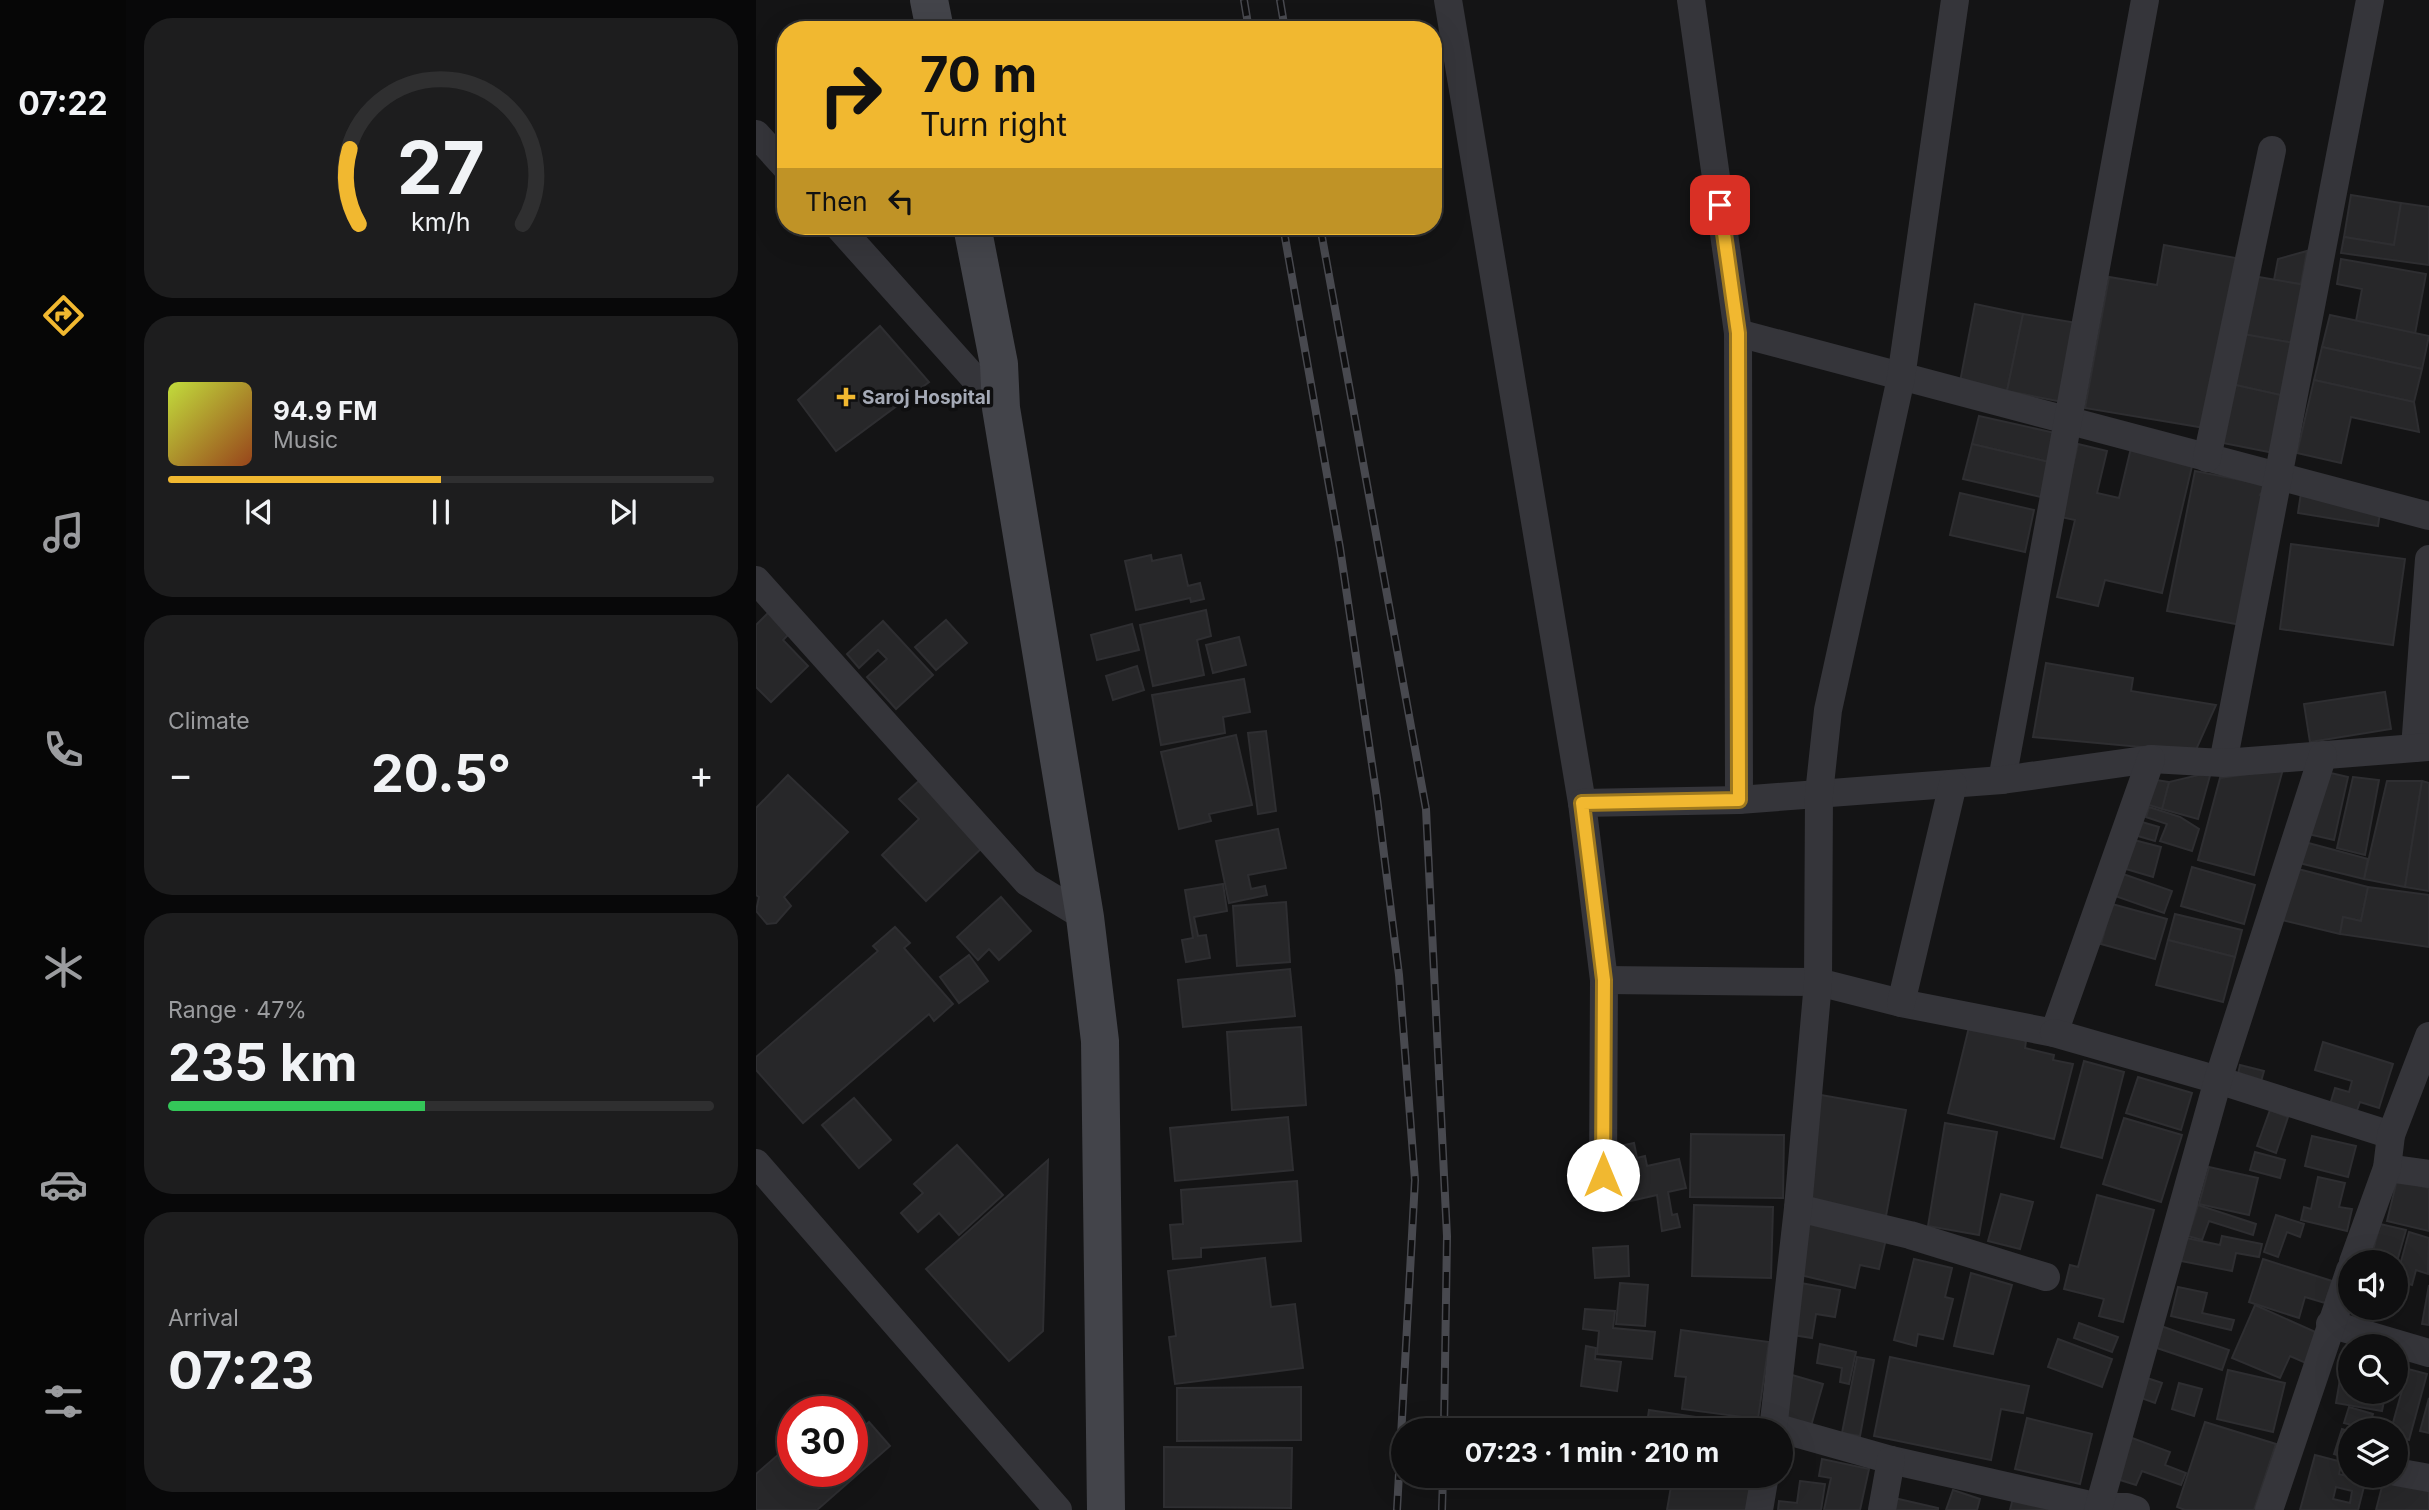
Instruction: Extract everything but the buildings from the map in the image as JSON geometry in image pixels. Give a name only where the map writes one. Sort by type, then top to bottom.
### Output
[{"type":"street","points":[[929,0],[933,21]]},
{"type":"street","points":[[1448,0],[1582,803],[1604,980],[1603,1175]]},
{"type":"street","points":[[1690,0],[1738,333],[1739,800]]},
{"type":"street","points":[[1774,1418],[1798,1208],[1818,982],[1819,794],[1828,710],[1901,378],[1955,0]]},
{"type":"street","points":[[2002,780],[2145,0]]},
{"type":"street","points":[[2223,763],[2370,0]]},
{"type":"street","points":[[756,134],[777,157]]},
{"type":"street","points":[[2207,458],[2272,150]]},
{"type":"street","points":[[846,235],[1000,408]]},
{"type":"street","points":[[974,235],[999,364],[1000,408],[1085,916],[1100,1041],[1106,1510]]},
{"type":"street","points":[[1738,333],[2429,516]]},
{"type":"street","points":[[1582,803],[1739,800],[2002,780],[2151,759],[2223,763],[2422,748],[2429,559]]},
{"type":"street","points":[[756,580],[1027,882],[1085,916]]},
{"type":"street","points":[[2098,1508],[2218,1080],[2323,755]]},
{"type":"street","points":[[2054,1033],[2151,759]]},
{"type":"street","points":[[1901,1003],[1953,783]]},
{"type":"street","points":[[1604,980],[1818,982],[1901,1003],[2054,1033],[2218,1080],[2392,1135]]},
{"type":"street","points":[[2357,1250],[2387,1168],[2392,1135],[2429,1036]]},
{"type":"street","points":[[756,1163],[1058,1510]]},
{"type":"street","points":[[2387,1168],[2429,1174]]},
{"type":"street","points":[[1798,1208],[1910,1235],[2046,1277]]},
{"type":"street","points":[[2269,1510],[2338,1302]]},
{"type":"street","points":[[2330,1324],[2429,1353]]},
{"type":"street","points":[[1793,1433],[1891,1460],[2098,1508],[2127,1507],[2136,1510]]},
{"type":"street","points":[[1882,1510],[1891,1460]]},
{"type":"street","points":[[2408,1474],[2429,1478]]},
{"type":"street","points":[[1759,1510],[1763,1488]]},
{"type":"railway","points":[[1244,0],[1248,21]]},
{"type":"railway","points":[[1280,0],[1284,21]]},
{"type":"railway","points":[[1285,235],[1340,548],[1377,798],[1399,975],[1415,1180],[1397,1510]]},
{"type":"railway","points":[[1322,235],[1426,809],[1447,1236],[1444,1418]]},
{"type":"railway","points":[[1442,1510],[1443,1488]]},
{"type":"place","name":"Saroj Hospital","points":[[846,397]]},
{"type":"route","points":[[1603,1175],[1604,980],[1582,803],[1739,800],[1738,333],[1720,205]]}]
